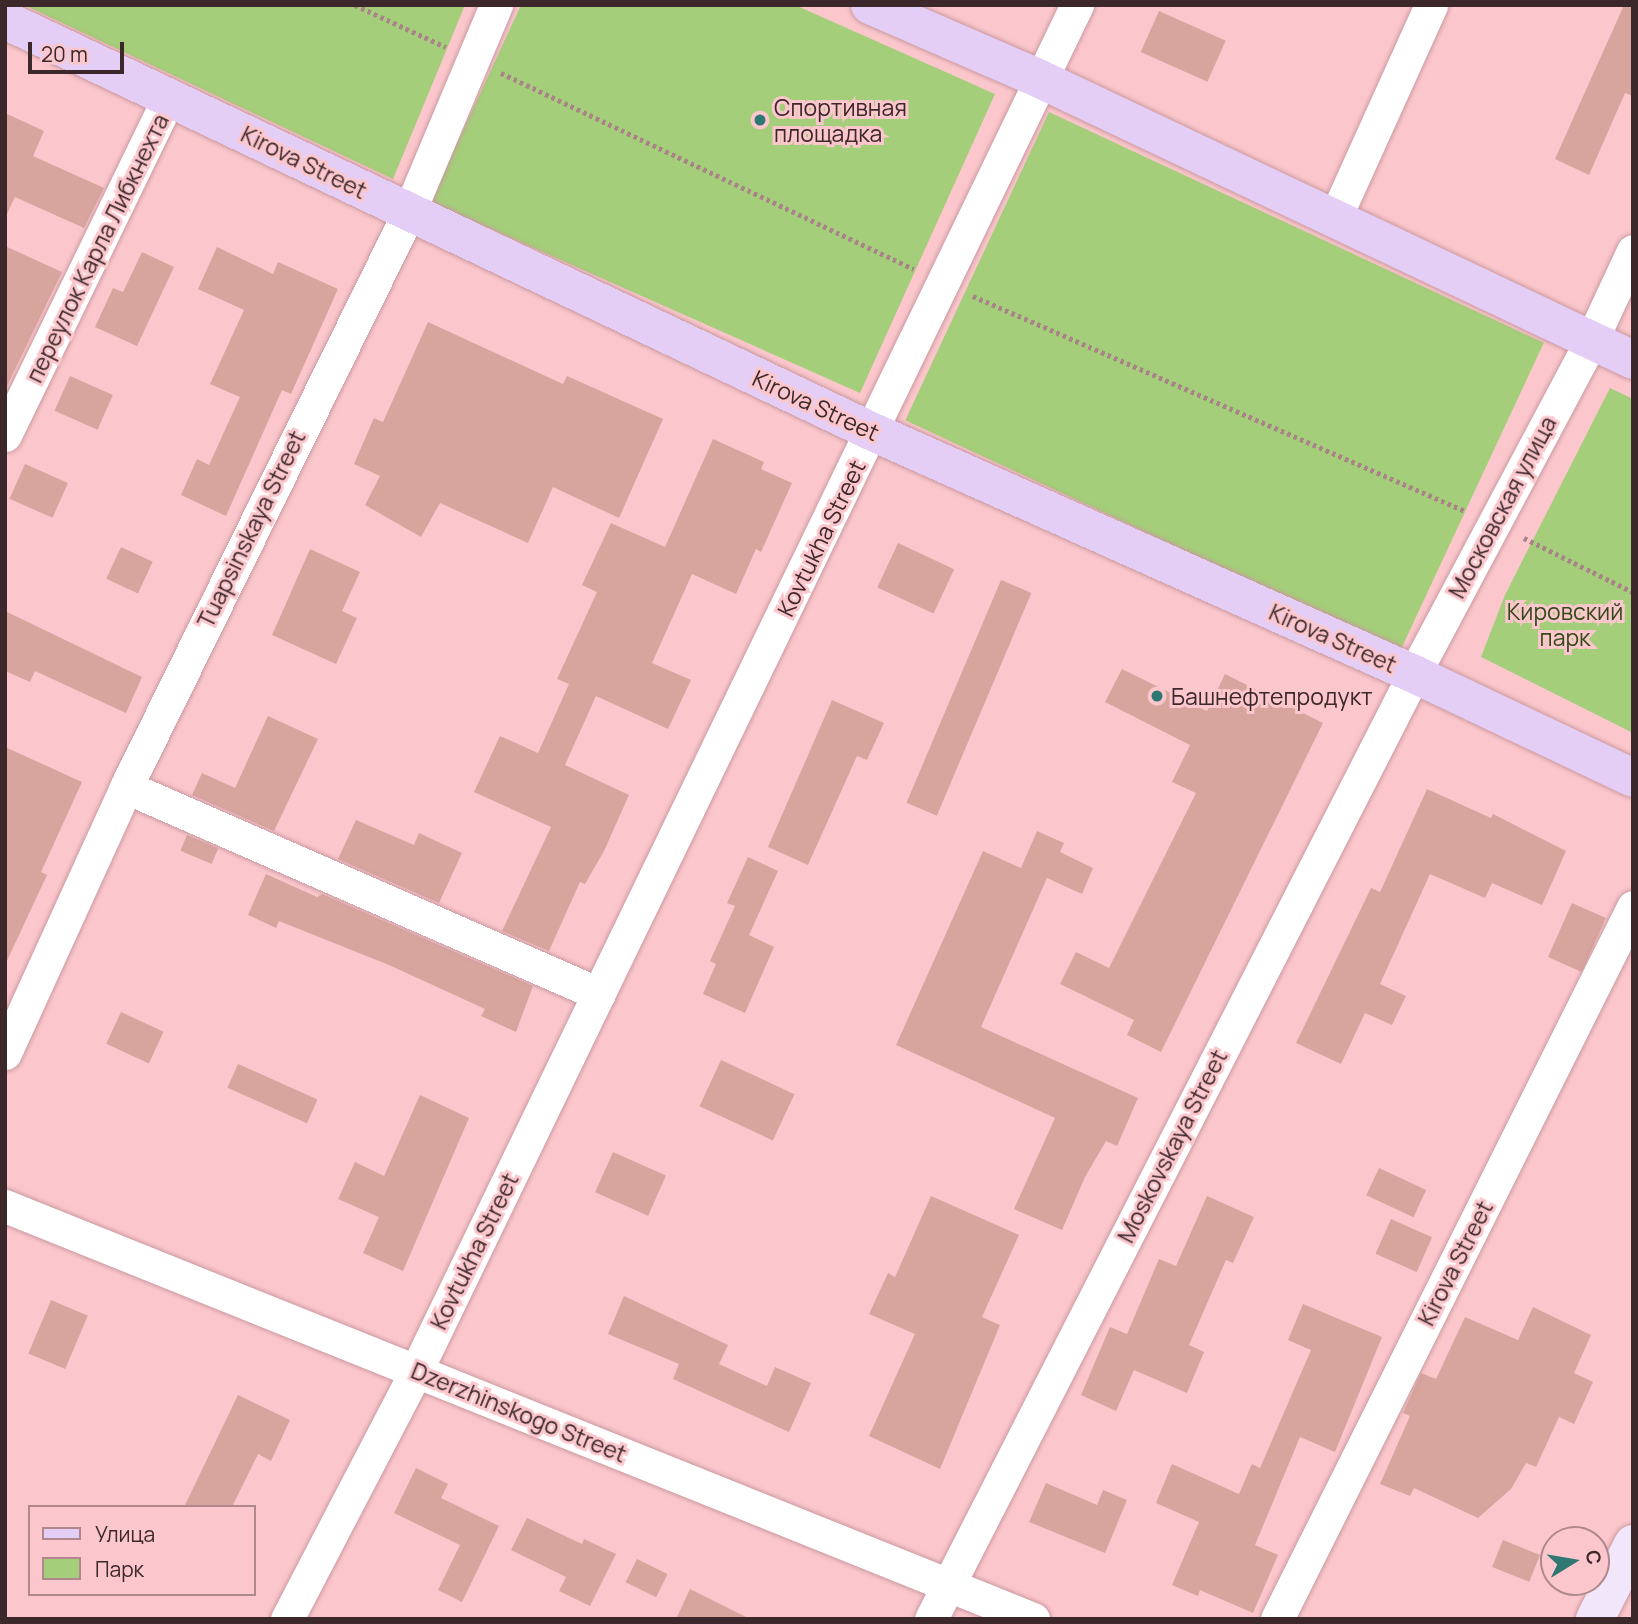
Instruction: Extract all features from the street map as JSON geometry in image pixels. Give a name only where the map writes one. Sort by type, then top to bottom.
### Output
[{"type":"main road","points":[[870,5],[1040,79],[1633,360]]},
{"type":"main road","name":"Kirova Street","points":[[5,20],[873,432],[1414,674],[1633,778]]},
{"type":"main road","points":[[1595,1619],[1633,1544]]},
{"type":"street","name":"Tuapsinskaya Street","points":[[5,1053],[126,787],[409,212],[496,5]]},
{"type":"street","name":"Kovtukha Street","points":[[287,1619],[416,1371],[873,432],[1077,5]]},
{"type":"street","points":[[1334,220],[1431,5]]},
{"type":"street","name":"переулок Карла Либкнехта","points":[[5,435],[169,98]]},
{"type":"street","points":[[1591,341],[1633,251]]},
{"type":"street","name":"Московская улица","points":[[1414,674],[1591,341]]},
{"type":"street","name":"Moskovskaya Street","points":[[931,1619],[1414,674]]},
{"type":"street","points":[[126,787],[599,994]]},
{"type":"street","name":"Kirova Street","points":[[1278,1619],[1633,907]]},
{"type":"street","name":"Dzerzhinskogo Street","points":[[5,1206],[1033,1619]]},
{"type":"path","points":[[355,5],[943,283],[1493,524],[1633,593]]},
{"type":"green space","points":[[24,5],[465,5],[393,179]]},
{"type":"green space","points":[[521,5],[795,5],[995,94],[860,393],[430,202]]},
{"type":"green space","points":[[1049,112],[1544,343],[1400,651],[905,420]]},
{"type":"green space","name":"Кировский парк","points":[[1610,388],[1633,399],[1633,733],[1481,657],[1505,595]]},
{"type":"building","points":[[1624,5],[1633,5],[1633,96],[1625,93],[1589,175],[1555,159]]},
{"type":"building","points":[[1159,11],[1226,41],[1207,82],[1141,52]]},
{"type":"building","points":[[5,113],[44,131],[33,156],[104,188],[84,228],[15,197],[5,218]]},
{"type":"building","points":[[5,246],[62,272],[5,390]]},
{"type":"building","points":[[217,247],[273,274],[278,262],[338,289],[291,394],[282,390],[226,516],[181,495],[197,459],[209,465],[240,397],[210,384],[244,310],[198,289]]},
{"type":"building","points":[[142,252],[174,267],[137,346],[95,327],[113,288],[123,292]]},
{"type":"building","points":[[428,322],[563,384],[567,376],[663,419],[619,518],[553,487],[528,543],[440,503],[421,537],[365,505],[380,476],[354,464],[374,418],[383,422]]},
{"type":"building","points":[[70,376],[113,395],[97,430],[55,411]]},
{"type":"building","points":[[713,439],[764,462],[761,469],[792,483],[761,552],[756,549],[736,594],[692,574],[652,663],[691,680],[668,729],[596,696],[565,765],[629,795],[604,851],[585,884],[580,882],[549,951],[502,931],[551,827],[474,792],[500,736],[538,753],[569,684],[557,679],[597,592],[582,585],[611,523],[665,547]]},
{"type":"building","points":[[25,464],[68,483],[52,518],[10,499]]},
{"type":"building","points":[[898,543],[954,569],[933,614],[877,587]]},
{"type":"building","points":[[121,547],[153,562],[138,594],[106,579]]},
{"type":"building","points":[[310,549],[360,572],[342,611],[357,618],[336,664],[272,635]]},
{"type":"building","points":[[1001,580],[1031,593],[937,816],[906,803]]},
{"type":"building","points":[[5,611],[142,677],[126,713],[35,671],[30,682],[5,671]]},
{"type":"building","points":[[1122,669],[1207,711],[1225,674],[1323,723],[1161,1052],[1127,1035],[1134,1020],[1060,984],[1076,952],[1109,968],[1196,793],[1172,782],[1190,745],[1105,702]]},
{"type":"building","points":[[832,700],[884,723],[867,760],[857,756],[808,865],[768,847]]},
{"type":"building","points":[[268,716],[318,739],[274,831],[192,795],[202,773],[235,788]]},
{"type":"building","points":[[5,747],[82,782],[41,872],[47,875],[5,965]]},
{"type":"building","points":[[1427,789],[1491,818],[1493,814],[1566,851],[1542,905],[1492,883],[1485,898],[1430,874],[1380,984],[1406,996],[1392,1025],[1365,1013],[1341,1064],[1296,1043],[1371,888],[1380,892]]},
{"type":"building","points":[[356,820],[414,845],[419,833],[462,853],[439,903],[338,859]]},
{"type":"building","points":[[1037,831],[1064,843],[1060,852],[1093,868],[1082,894],[1047,878],[981,1027],[1138,1098],[1117,1146],[1106,1141],[1085,1177],[1062,1230],[1014,1209],[1055,1118],[896,1045],[983,851],[1021,868]]},
{"type":"building","points":[[187,835],[218,848],[212,864],[180,851]]},
{"type":"building","points":[[748,857],[778,871],[749,935],[774,947],[745,1013],[703,994],[716,964],[710,961],[735,906],[727,903]]},
{"type":"building","points":[[266,874],[317,897],[322,894],[533,986],[516,1032],[481,1016],[485,1009],[389,965],[279,921],[276,928],[248,915]]},
{"type":"building","points":[[1572,903],[1606,918],[1582,972],[1548,957]]},
{"type":"building","points":[[121,1012],[164,1032],[149,1064],[106,1044]]},
{"type":"building","points":[[721,1060],[794,1094],[773,1140],[699,1106]]},
{"type":"building","points":[[238,1064],[317,1099],[307,1123],[227,1088]]},
{"type":"building","points":[[420,1095],[469,1118],[403,1271],[363,1253],[379,1217],[338,1199],[355,1162],[384,1176]]},
{"type":"building","points":[[613,1152],[666,1176],[648,1216],[595,1192]]},
{"type":"building","points":[[1379,1168],[1426,1190],[1413,1217],[1366,1195]]},
{"type":"building","points":[[931,1196],[1019,1235],[982,1317],[1000,1325],[940,1469],[869,1436],[915,1334],[869,1314],[888,1273],[895,1277]]},
{"type":"building","points":[[1207,1196],[1254,1217],[1233,1263],[1226,1260],[1189,1345],[1204,1352],[1187,1393],[1134,1370],[1116,1411],[1081,1395],[1110,1327],[1127,1334],[1159,1259],[1176,1266]]},
{"type":"building","points":[[1391,1219],[1432,1237],[1417,1272],[1376,1254]]},
{"type":"building","points":[[624,1296],[728,1345],[719,1364],[767,1386],[775,1367],[811,1383],[789,1432],[673,1379],[679,1364],[608,1334]]},
{"type":"building","points":[[51,1300],[88,1316],[65,1369],[28,1353]]},
{"type":"building","points":[[1303,1304],[1382,1337],[1335,1452],[1300,1437],[1255,1545],[1278,1555],[1253,1613],[1200,1590],[1198,1596],[1172,1585],[1199,1522],[1156,1503],[1172,1464],[1239,1494],[1252,1464],[1260,1468],[1311,1350],[1288,1340]]},
{"type":"building","points":[[1533,1307],[1591,1335],[1574,1373],[1593,1382],[1574,1424],[1559,1417],[1536,1467],[1526,1463],[1511,1489],[1478,1518],[1414,1488],[1410,1496],[1380,1484],[1410,1416],[1403,1413],[1421,1373],[1436,1379],[1465,1317],[1518,1340]]},
{"type":"building","points":[[238,1395],[290,1420],[271,1461],[258,1454],[233,1505],[185,1505]]},
{"type":"building","points":[[416,1468],[448,1484],[441,1498],[499,1526],[462,1602],[438,1590],[460,1545],[394,1513]]},
{"type":"building","points":[[1046,1483],[1097,1505],[1103,1490],[1127,1500],[1105,1553],[1029,1522]]},
{"type":"building","points":[[527,1518],[582,1544],[584,1539],[616,1554],[590,1606],[559,1591],[566,1577],[511,1550]]},
{"type":"building","points":[[1503,1540],[1540,1555],[1529,1582],[1492,1567]]},
{"type":"building","points":[[637,1559],[668,1574],[656,1597],[626,1582]]},
{"type":"building","points":[[690,1589],[750,1619],[676,1619]]},
{"type":"place","name":"Спортивная площадка","points":[[760,120]]},
{"type":"place","name":"Башнефтепродукт","points":[[1157,696]]}]
